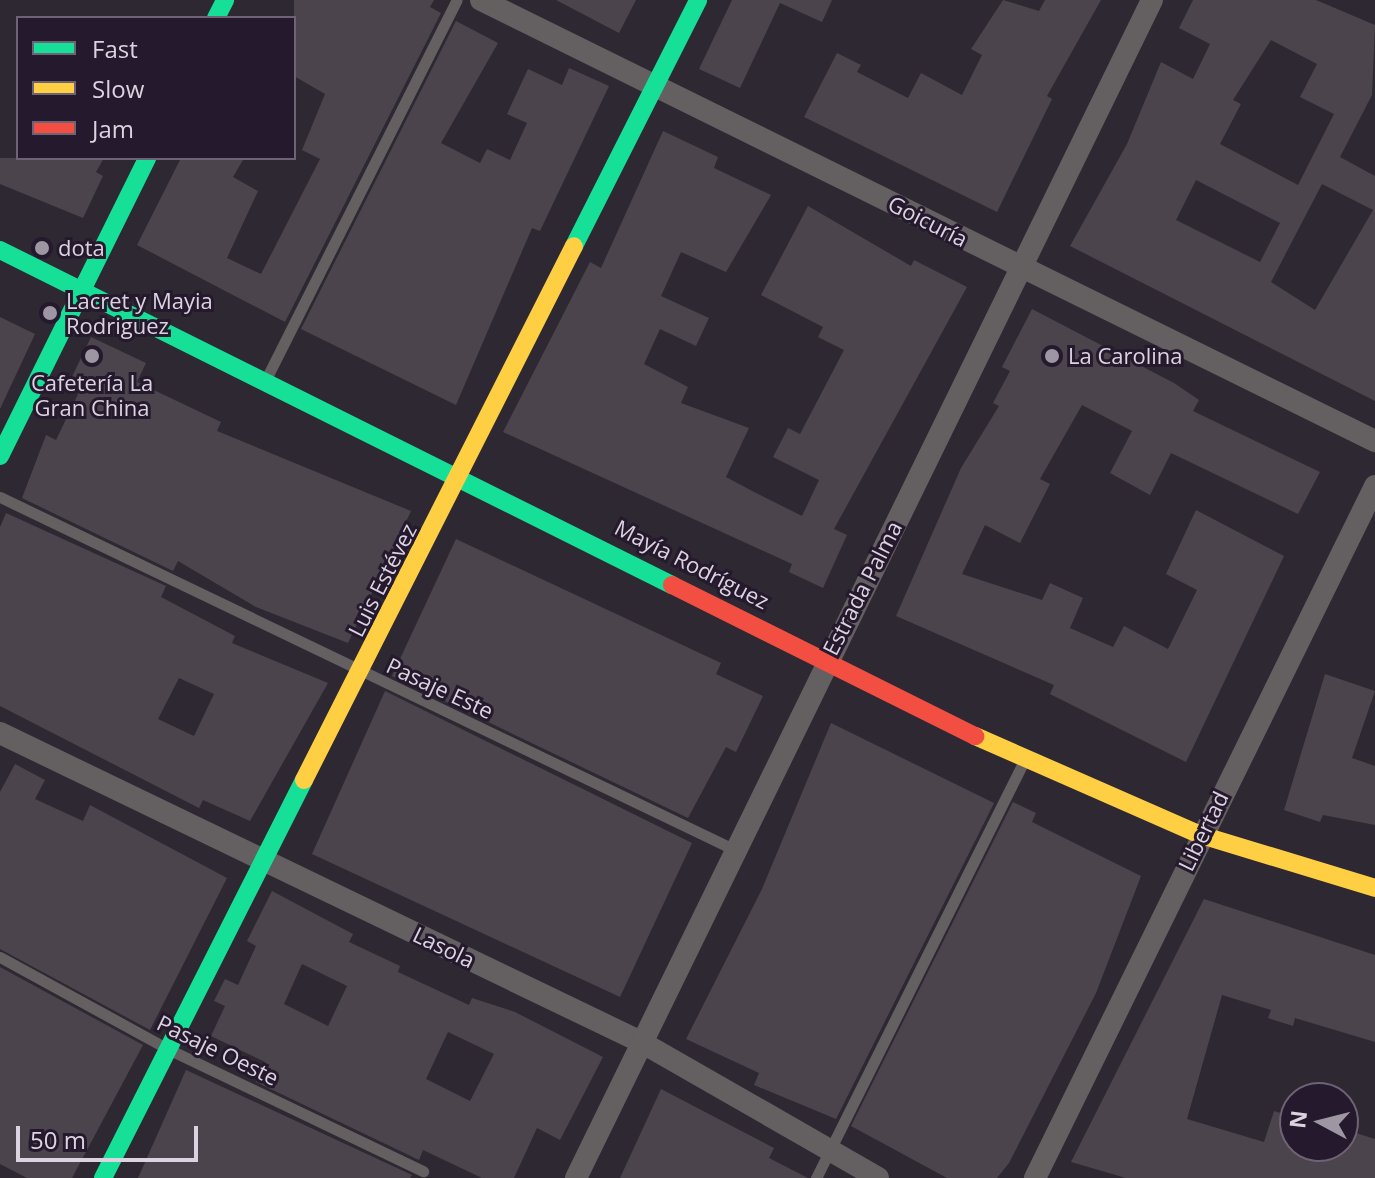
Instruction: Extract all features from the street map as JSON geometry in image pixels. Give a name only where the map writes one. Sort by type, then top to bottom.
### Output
[{"type":"main road","name":"Luis Estévez","points":[[103,1178],[267,862],[698,0]]},
{"type":"main road","points":[[0,456],[146,160]]},
{"type":"main road","name":"Mayía Rodríguez","points":[[0,250],[462,474],[1024,760],[1201,835],[1375,888]]},
{"type":"street","name":"Goicuría","points":[[481,0],[1375,441]]},
{"type":"street","name":"Estrada Palma","points":[[576,1178],[826,659],[1025,270],[1152,0]]},
{"type":"street","name":"Libertad","points":[[1035,1178],[1375,486]]},
{"type":"street","name":"Lasola","points":[[0,733],[641,1042],[829,1153],[878,1178]]},
{"type":"lane","points":[[266,380],[457,0]]},
{"type":"lane","name":"Pasaje Este","points":[[0,497],[735,850]]},
{"type":"lane","points":[[816,1178],[1024,760]]},
{"type":"lane","name":"Pasaje Oeste","points":[[0,957],[168,1049],[423,1171]]},
{"type":"building","points":[[294,0],[434,0],[430,7],[441,13],[285,322],[137,245],[180,160],[243,160],[233,177],[258,191],[227,258],[261,274],[320,159],[302,150],[325,94],[296,77]]},
{"type":"building","points":[[556,0],[636,0],[619,33]]},
{"type":"building","points":[[732,0],[832,0],[822,22],[780,3],[740,88],[699,69]]},
{"type":"building","points":[[1003,0],[1039,11],[1045,0],[1101,0],[1047,96],[1052,99],[997,212],[804,117],[837,53],[861,65],[857,72],[908,98],[921,73],[962,95],[982,55],[971,49]]},
{"type":"building","points":[[1193,0],[1316,0],[1375,25],[1372,95],[1340,157],[1375,176],[1375,401],[1070,246],[1127,144],[1161,62],[1193,79],[1210,44],[1179,28]],"holes":[[[1271,40],[1317,64],[1300,97],[1334,114],[1298,185],[1220,144],[1241,104],[1233,100]],[[1196,180],[1280,223],[1260,262],[1176,220]],[[1322,184],[1373,210],[1315,310],[1271,282]]]},
{"type":"building","points":[[456,21],[498,43],[441,143],[480,163],[487,149],[510,160],[527,123],[507,114],[528,69],[562,85],[569,68],[609,86],[540,231],[532,228],[456,405],[301,329]]},
{"type":"building","points":[[663,131],[718,157],[714,168],[771,195],[726,272],[681,252],[661,296],[709,318],[696,346],[660,329],[644,364],[688,387],[681,403],[749,428],[726,477],[756,493],[802,516],[819,480],[773,457],[788,428],[800,434],[844,350],[818,337],[823,327],[761,295],[808,206],[911,266],[914,260],[967,287],[834,529],[847,535],[823,588],[789,572],[792,564],[503,432],[590,262],[601,268]]},
{"type":"building","points":[[0,158],[103,160],[96,172],[103,176],[83,218],[0,184]]},
{"type":"building","points":[[1032,309],[1174,383],[1199,400],[1193,411],[1320,472],[1298,514],[1171,453],[1150,495],[1110,473],[1132,431],[1082,405],[1040,479],[1050,484],[1020,543],[985,525],[962,574],[1042,600],[1050,583],[1083,598],[1070,628],[1113,647],[1124,626],[1168,649],[1197,590],[1166,574],[1196,510],[1284,556],[1186,762],[1050,694],[1054,685],[896,616],[961,468],[999,406],[993,403],[1010,371],[1002,367]]},
{"type":"building","points":[[0,317],[35,334],[0,409]]},
{"type":"building","points":[[91,337],[146,363],[137,382],[221,422],[217,431],[411,511],[348,643],[256,607],[178,561],[173,571],[22,498],[46,435],[56,440],[80,390],[68,385]]},
{"type":"building","points":[[6,513],[166,586],[161,597],[235,636],[232,643],[328,683],[250,821],[203,800],[199,808],[0,706],[0,527]],"holes":[[[179,678],[214,694],[194,736],[158,719]]]},
{"type":"building","points":[[456,539],[721,663],[716,674],[763,696],[736,752],[726,747],[688,818],[392,676]]},
{"type":"building","points":[[1325,674],[1375,691],[1352,758],[1375,766],[1375,825],[1323,815],[1320,822],[1284,810]]},
{"type":"building","points":[[385,691],[692,843],[620,997],[312,854]]},
{"type":"building","points":[[831,723],[994,803],[836,1119],[754,1085],[759,1073],[686,1039],[762,889]]},
{"type":"building","points":[[15,764],[45,780],[35,799],[83,821],[90,805],[227,878],[150,1030],[0,949],[0,792]]},
{"type":"building","points":[[1013,802],[1036,813],[1032,822],[1141,876],[1096,993],[1009,1163],[997,1178],[947,1178],[851,1126]]},
{"type":"building","points":[[272,891],[353,934],[349,942],[400,966],[398,972],[469,1005],[472,998],[515,1012],[603,1057],[560,1140],[537,1128],[514,1178],[482,1178],[423,1150],[419,1160],[256,1082],[265,1062],[211,1036],[225,1006],[214,1001],[225,979],[238,985],[256,946],[247,941]],"holes":[[[302,964],[347,986],[328,1026],[284,1004]],[[448,1032],[494,1054],[470,1101],[426,1079]]]},
{"type":"building","points":[[1204,899],[1375,955],[1375,1042],[1295,1018],[1293,1026],[1268,1018],[1271,1010],[1222,995],[1187,1119],[1264,1142],[1274,1111],[1279,1112],[1279,1162],[1359,1162],[1359,1134],[1375,1139],[1375,1178],[1126,1178],[1071,1162]]},
{"type":"building","points":[[0,967],[143,1045],[72,1178],[27,1178],[0,1164]]},
{"type":"building","points":[[186,1070],[412,1175],[410,1178],[138,1178]]},
{"type":"building","points":[[661,1089],[774,1148],[769,1158],[808,1178],[620,1178]]},
{"type":"traffic: fast","points":[[217,16],[225,0]]},
{"type":"traffic: fast","points":[[574,246],[698,0]]},
{"type":"traffic: fast","points":[[0,456],[146,160]]},
{"type":"traffic: fast","points":[[0,250],[672,585]]},
{"type":"traffic: fast","points":[[103,1178],[304,780]]},
{"type":"traffic: slow","points":[[304,780],[574,246]]},
{"type":"traffic: slow","points":[[975,736],[1201,835],[1375,888]]},
{"type":"traffic: jam","points":[[672,585],[975,736]]},
{"type":"place","name":"dota","points":[[42,248]]},
{"type":"place","name":"Lacret y Mayia Rodriguez","points":[[50,313]]},
{"type":"place","name":"Cafetería La Gran China","points":[[92,356]]},
{"type":"place","name":"La Carolina","points":[[1052,356]]}]
